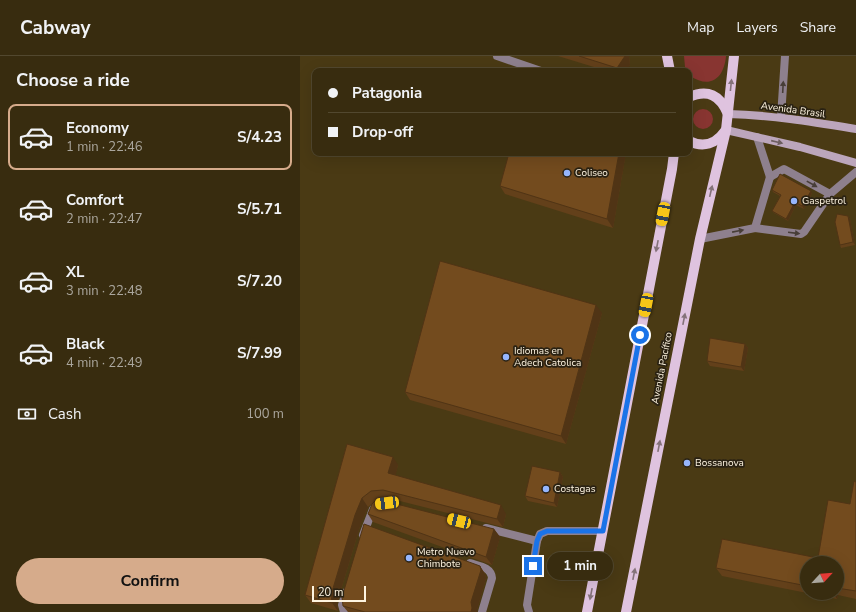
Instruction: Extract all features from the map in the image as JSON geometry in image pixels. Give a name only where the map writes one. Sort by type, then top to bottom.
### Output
[{"type":"main road","points":[[668,56],[670,68]]},
{"type":"main road","points":[[728,114],[734,56]]},
{"type":"main road","points":[[692,96],[704,93],[712,95],[722,103],[728,114]]},
{"type":"main road","name":"Avenida Brasil","points":[[728,114],[751,114],[781,117],[856,129]]},
{"type":"main road","name":"Avenida Pacífico","points":[[626,612],[700,239],[726,130],[728,114]]},
{"type":"main road","points":[[692,142],[705,145],[714,142],[721,137],[726,130],[800,147],[856,163]]},
{"type":"main road","points":[[587,612],[673,156]]},
{"type":"street","points":[[497,56],[532,68]]},
{"type":"street","points":[[781,117],[784,56]]},
{"type":"street","points":[[755,228],[770,177],[757,137]]},
{"type":"street","points":[[770,177],[784,169],[830,194]]},
{"type":"street","points":[[700,239],[755,228],[801,234],[804,232],[830,194],[856,172]]},
{"type":"street","points":[[361,540],[369,527],[373,509],[378,504],[382,503]]},
{"type":"street","points":[[481,527],[537,541]]},
{"type":"street","points":[[529,612],[527,605],[537,541],[540,534],[547,531],[603,531]]},
{"type":"street","points":[[465,561],[486,568],[492,573],[492,578],[482,612]]},
{"type":"street","points":[[344,612],[342,605],[348,583]]},
{"type":"shaded area","points":[[684,56],[726,56],[722,71],[715,80],[704,82],[697,80],[692,77],[692,68],[685,67]]},
{"type":"shaded area","points":[[699,109],[707,109],[713,115],[713,123],[707,129],[699,129],[693,123],[693,115]]},
{"type":"building","points":[[579,56],[625,56],[617,68]]},
{"type":"building","name":"Coliseo","points":[[508,156],[618,156],[607,219],[500,186]]},
{"type":"building","name":"Gaspetrol","points":[[780,174],[811,191],[802,206],[795,202],[786,219],[772,211],[781,195],[772,190]]},
{"type":"building","name":"Gaspetrol","points":[[837,214],[848,216],[853,242],[840,245],[835,222]]},
{"type":"building","name":"Idiomas en Adech Catolica","points":[[440,261],[596,305],[561,436],[405,392]]},
{"type":"building","points":[[710,338],[745,344],[741,367],[707,361]]},
{"type":"building","points":[[347,444],[393,457],[388,473],[501,505],[497,519],[383,490],[371,491],[362,498],[355,515],[331,595],[332,603],[305,595]]},
{"type":"building","name":"Costagas","points":[[532,466],[560,472],[554,503],[525,496]]},
{"type":"building","points":[[854,481],[856,482],[856,591],[844,589],[844,556],[818,556],[828,500],[850,504]]},
{"type":"building","points":[[381,500],[494,529],[486,557],[368,514],[372,504],[375,501]]},
{"type":"building","points":[[364,524],[480,566],[481,570],[471,602],[471,612],[365,612],[343,606],[342,597]]},
{"type":"building","points":[[722,539],[808,556],[800,556],[800,585],[716,568]]},
{"type":"place","name":"Coliseo","points":[[567,173]]},
{"type":"place","name":"Gaspetrol","points":[[794,201]]},
{"type":"place","name":"Idiomas en Adech Catolica","points":[[506,357]]},
{"type":"place","name":"Bossanova","points":[[687,463]]},
{"type":"place","name":"Costagas","points":[[546,489]]},
{"type":"place","name":"Metro Nuevo Chimbote","points":[[409,558]]},
{"type":"route","points":[[533,566],[537,541],[540,534],[547,531],[603,531],[640,335]]}]
